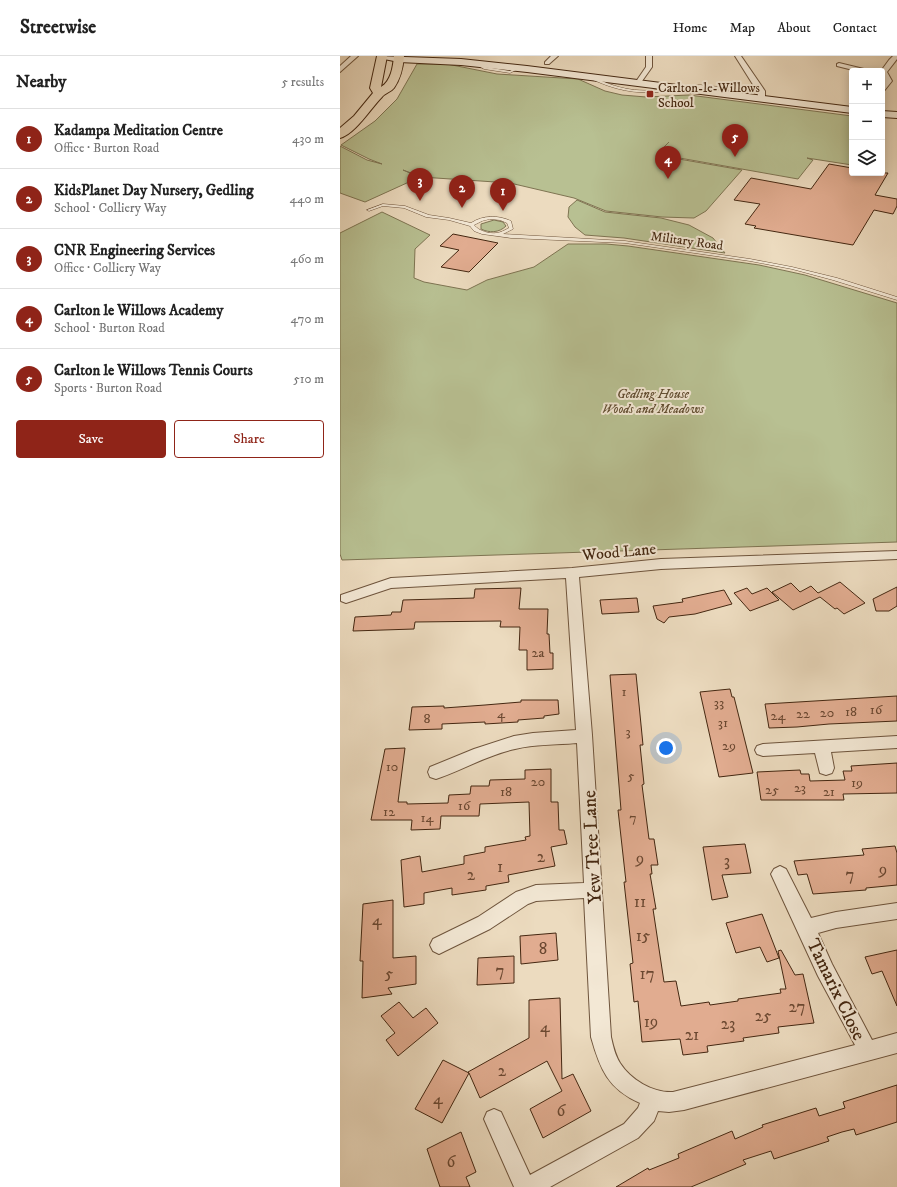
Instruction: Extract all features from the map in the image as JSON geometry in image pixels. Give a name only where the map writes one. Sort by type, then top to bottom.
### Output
[{"type":"main road","points":[[379,93],[375,88],[382,56]]},
{"type":"main road","points":[[340,134],[358,118],[379,93],[388,87],[398,69],[401,57]]},
{"type":"street","points":[[340,70],[355,56]]},
{"type":"street","points":[[382,56],[518,68],[590,77],[615,85],[762,96],[849,110]]},
{"type":"street","points":[[546,63],[555,56]]},
{"type":"street","points":[[641,87],[651,61],[649,56]]},
{"type":"street","points":[[738,56],[762,96]]},
{"type":"street","points":[[885,69],[897,56]]},
{"type":"street","points":[[842,68],[849,69]]},
{"type":"street","points":[[885,76],[888,81],[885,86]]},
{"type":"street","points":[[885,114],[897,116]]},
{"type":"street","name":"Wood Lane","points":[[346,598],[385,584],[572,573],[661,564],[897,555]]},
{"type":"street","name":"Yew Tree Lane","points":[[572,573],[584,736],[600,1037],[608,1062],[618,1078],[627,1087],[651,1099],[669,1102],[699,1096],[897,1043]]},
{"type":"street","points":[[436,772],[489,750],[525,740],[575,738],[584,736]]},
{"type":"street","points":[[763,750],[822,748],[897,742]]},
{"type":"street","points":[[822,748],[826,768]]},
{"type":"street","name":"Tamarix Close","points":[[780,874],[825,970],[861,1036],[867,1051]]},
{"type":"street","points":[[439,946],[484,923],[522,898],[536,893],[592,890]]},
{"type":"street","name":"Tamarix Close","points":[[806,928],[836,920],[897,912]]},
{"type":"street","points":[[529,1187],[631,1131],[647,1114],[651,1099]]},
{"type":"street","points":[[494,1120],[525,1187]]},
{"type":"lane","name":"Military Road","points":[[369,210],[383,205],[405,207],[428,216],[449,219],[472,225],[476,230],[484,233],[498,235],[536,239],[625,242],[721,256],[792,268],[828,277],[897,299]]},
{"type":"lane","points":[[472,225],[477,221],[488,218],[499,218],[509,222],[511,229],[498,235]]},
{"type":"green space","points":[[417,64],[447,64],[497,74],[578,79],[605,91],[622,95],[646,97],[689,95],[849,116],[849,165],[807,158],[813,160],[798,179],[657,154],[656,155],[742,170],[706,211],[694,218],[662,217],[606,211],[574,198],[510,183],[421,177],[403,170],[420,177],[365,202],[340,193],[340,146],[367,160],[382,164],[341,145],[375,121],[397,99]]},
{"type":"green space","points":[[577,200],[605,212],[661,218],[689,225],[713,238],[725,253],[624,238],[585,235],[575,227],[568,217],[569,207]]},
{"type":"green space","name":"Gedling House Woods and Meadows","points":[[382,212],[430,235],[415,249],[414,278],[424,282],[467,290],[487,280],[534,267],[568,244],[606,244],[759,265],[805,275],[897,303],[897,542],[342,560],[340,554],[340,233]]},
{"type":"green space","points":[[494,220],[503,222],[506,226],[494,232],[481,229],[481,224]]},
{"type":"building","points":[[829,164],[849,167],[849,176],[885,176],[885,173],[888,173],[875,195],[897,199],[897,206],[893,214],[874,210],[853,245],[754,228],[756,226],[745,224],[760,204],[734,200],[751,178],[811,189]]},
{"type":"building","points":[[453,234],[498,243],[469,272],[441,267],[459,250],[440,246]]},
{"type":"building","points":[[840,582],[865,603],[844,614],[820,597],[793,610],[772,592],[791,583],[800,592],[811,586],[818,593]]},
{"type":"building","points":[[897,587],[897,606],[889,611],[876,611],[873,599]]},
{"type":"building","points":[[521,588],[519,609],[548,609],[547,634],[549,634],[550,653],[553,653],[553,669],[527,670],[527,650],[519,650],[520,627],[500,627],[501,621],[415,622],[414,629],[353,631],[355,617],[391,615],[392,612],[401,612],[403,600],[474,598],[475,589]]},
{"type":"building","points":[[747,588],[752,594],[767,588],[779,600],[750,611],[734,593]]},
{"type":"building","points":[[724,590],[732,604],[695,614],[669,617],[664,623],[657,619],[653,606],[683,602],[682,599]]},
{"type":"building","points":[[637,598],[639,612],[602,614],[600,600]]},
{"type":"building","points":[[636,674],[643,745],[640,745],[644,784],[642,785],[649,839],[654,839],[658,865],[651,865],[652,874],[650,874],[656,909],[653,909],[664,982],[676,981],[681,1006],[709,1002],[710,1005],[738,1001],[738,999],[781,993],[780,989],[786,989],[778,951],[781,950],[795,975],[803,974],[814,1023],[778,1027],[779,1033],[743,1038],[744,1041],[707,1046],[708,1052],[683,1055],[680,1039],[642,1042],[638,1001],[634,1002],[630,964],[633,963],[618,810],[621,810],[610,675]]},
{"type":"building","points":[[730,689],[732,697],[734,697],[753,773],[719,777],[700,692]]},
{"type":"building","points":[[897,696],[897,721],[769,728],[765,704]]},
{"type":"building","points":[[521,700],[558,700],[559,714],[544,716],[544,718],[518,720],[518,722],[442,724],[442,729],[409,730],[412,707],[444,706],[444,708],[521,702]]},
{"type":"building","points":[[405,748],[398,802],[407,802],[407,804],[448,803],[449,795],[470,794],[471,786],[489,786],[490,780],[525,779],[525,770],[551,769],[551,802],[558,802],[559,830],[564,830],[567,844],[551,847],[555,866],[508,875],[509,882],[486,886],[486,890],[452,895],[452,888],[424,893],[424,904],[404,907],[401,860],[420,856],[422,872],[464,864],[464,856],[485,852],[485,847],[526,840],[525,837],[530,836],[529,802],[480,804],[479,816],[441,816],[440,829],[411,830],[412,820],[371,820],[385,749]]},
{"type":"building","points":[[897,763],[897,793],[843,794],[844,800],[761,800],[757,772],[800,770],[801,774],[809,774],[810,781],[845,780],[843,771],[852,771],[851,766]]},
{"type":"building","points":[[745,844],[751,873],[722,875],[728,897],[712,900],[703,847]]},
{"type":"building","points":[[895,846],[897,853],[897,885],[866,888],[866,890],[813,894],[807,874],[798,875],[794,861],[864,855],[862,849]]},
{"type":"building","points":[[393,900],[393,958],[416,956],[416,984],[388,988],[392,994],[362,998],[363,961],[360,961],[363,904]]},
{"type":"building","points":[[762,914],[779,958],[767,962],[760,947],[736,953],[726,923]]},
{"type":"building","points":[[556,933],[558,960],[521,964],[520,936]]},
{"type":"building","points":[[897,950],[897,1006],[882,971],[872,974],[865,957]]},
{"type":"building","points":[[514,956],[514,983],[477,985],[478,958]]},
{"type":"building","points":[[560,998],[562,1079],[573,1074],[591,1111],[543,1138],[530,1109],[562,1091],[547,1061],[480,1098],[468,1072],[529,1038],[529,1000]]},
{"type":"building","points":[[399,1002],[413,1018],[426,1008],[438,1023],[398,1056],[386,1040],[395,1033],[381,1016]]},
{"type":"building","points":[[443,1060],[469,1073],[442,1123],[415,1109]]},
{"type":"building","points":[[897,1085],[897,1122],[856,1135],[854,1129],[842,1132],[827,1137],[829,1141],[774,1159],[771,1151],[743,1160],[746,1164],[691,1187],[616,1187],[648,1168],[649,1170],[679,1158],[678,1154],[732,1131],[735,1139],[763,1127],[762,1125],[816,1108],[819,1116],[845,1108],[843,1102]]},
{"type":"building","points":[[461,1132],[476,1172],[466,1177],[470,1187],[440,1187],[427,1149]]},
{"type":"place","name":"Carlton-le-Willows School","points":[[650,94]]},
{"type":"place","name":"Carlton le Willows Tennis Courts","points":[[735,157]]},
{"type":"place","name":"Carlton le Willows Academy","points":[[668,179]]},
{"type":"place","name":"CNR Engineering Services","points":[[420,201]]},
{"type":"place","name":"KidsPlanet Day Nursery, Gedling","points":[[462,208]]},
{"type":"place","name":"Kadampa Meditation Centre","points":[[503,211]]}]
